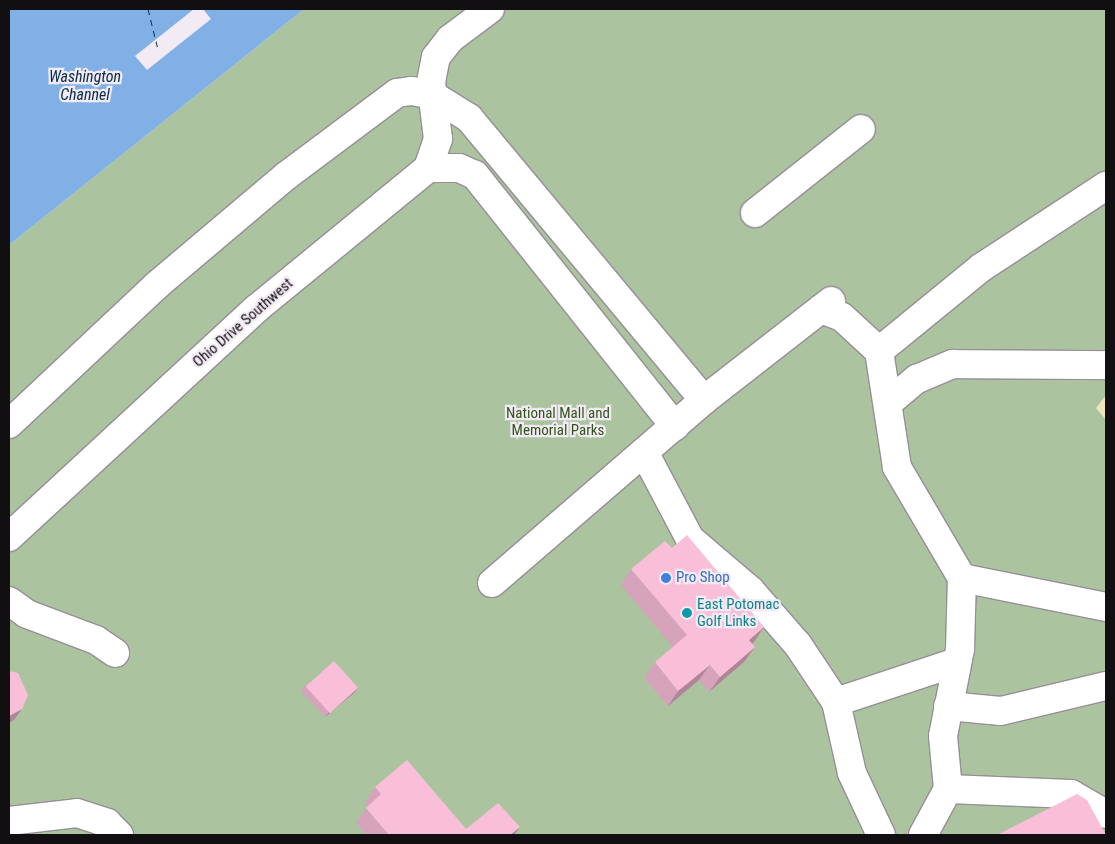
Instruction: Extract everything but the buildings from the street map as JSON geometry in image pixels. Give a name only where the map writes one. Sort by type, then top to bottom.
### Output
[{"type":"street","points":[[490,9],[450,39],[436,57],[432,95],[438,139],[428,168],[458,168],[475,175],[675,426]]},
{"type":"street","points":[[9,424],[156,285],[286,176],[397,93],[432,95],[469,118],[704,400]]},
{"type":"street","points":[[755,213],[861,130]]},
{"type":"street","name":"Ohio Drive Southwest","points":[[9,537],[256,309],[428,168]]},
{"type":"street","points":[[879,350],[975,273],[1106,186]]},
{"type":"street","points":[[492,583],[704,400],[826,305],[879,350],[897,467],[962,578],[957,662],[942,736],[948,789],[922,835]]},
{"type":"street","points":[[888,403],[917,379],[953,364],[1106,365]]},
{"type":"street","points":[[644,452],[690,539],[750,590],[798,645],[836,702],[852,773],[882,835]]},
{"type":"street","points":[[962,578],[1106,607]]},
{"type":"street","points":[[9,601],[27,614],[96,640],[115,653]]},
{"type":"street","points":[[836,702],[957,662]]},
{"type":"street","points":[[948,706],[1001,711],[1106,686]]},
{"type":"street","points":[[948,789],[1071,794],[1102,809]]},
{"type":"street","points":[[9,821],[77,813],[107,823],[119,835]]},
{"type":"green space","name":"National Mall and Memorial Parks","points":[[304,9],[1106,9],[1106,835],[9,835],[9,245]]},
{"type":"sand","points":[[1106,395],[1106,420],[1096,408]]},
{"type":"water","name":"Washington Channel","points":[[9,9],[304,9],[9,245]]},
{"type":"pier","points":[[194,9],[203,9],[211,19],[147,70],[135,56]]},
{"type":"ferry route","points":[[148,9],[158,49]]},
{"type":"place","name":"Pro Shop","points":[[666,578]]},
{"type":"place","name":"East Potomac Golf Links","points":[[687,613]]}]
